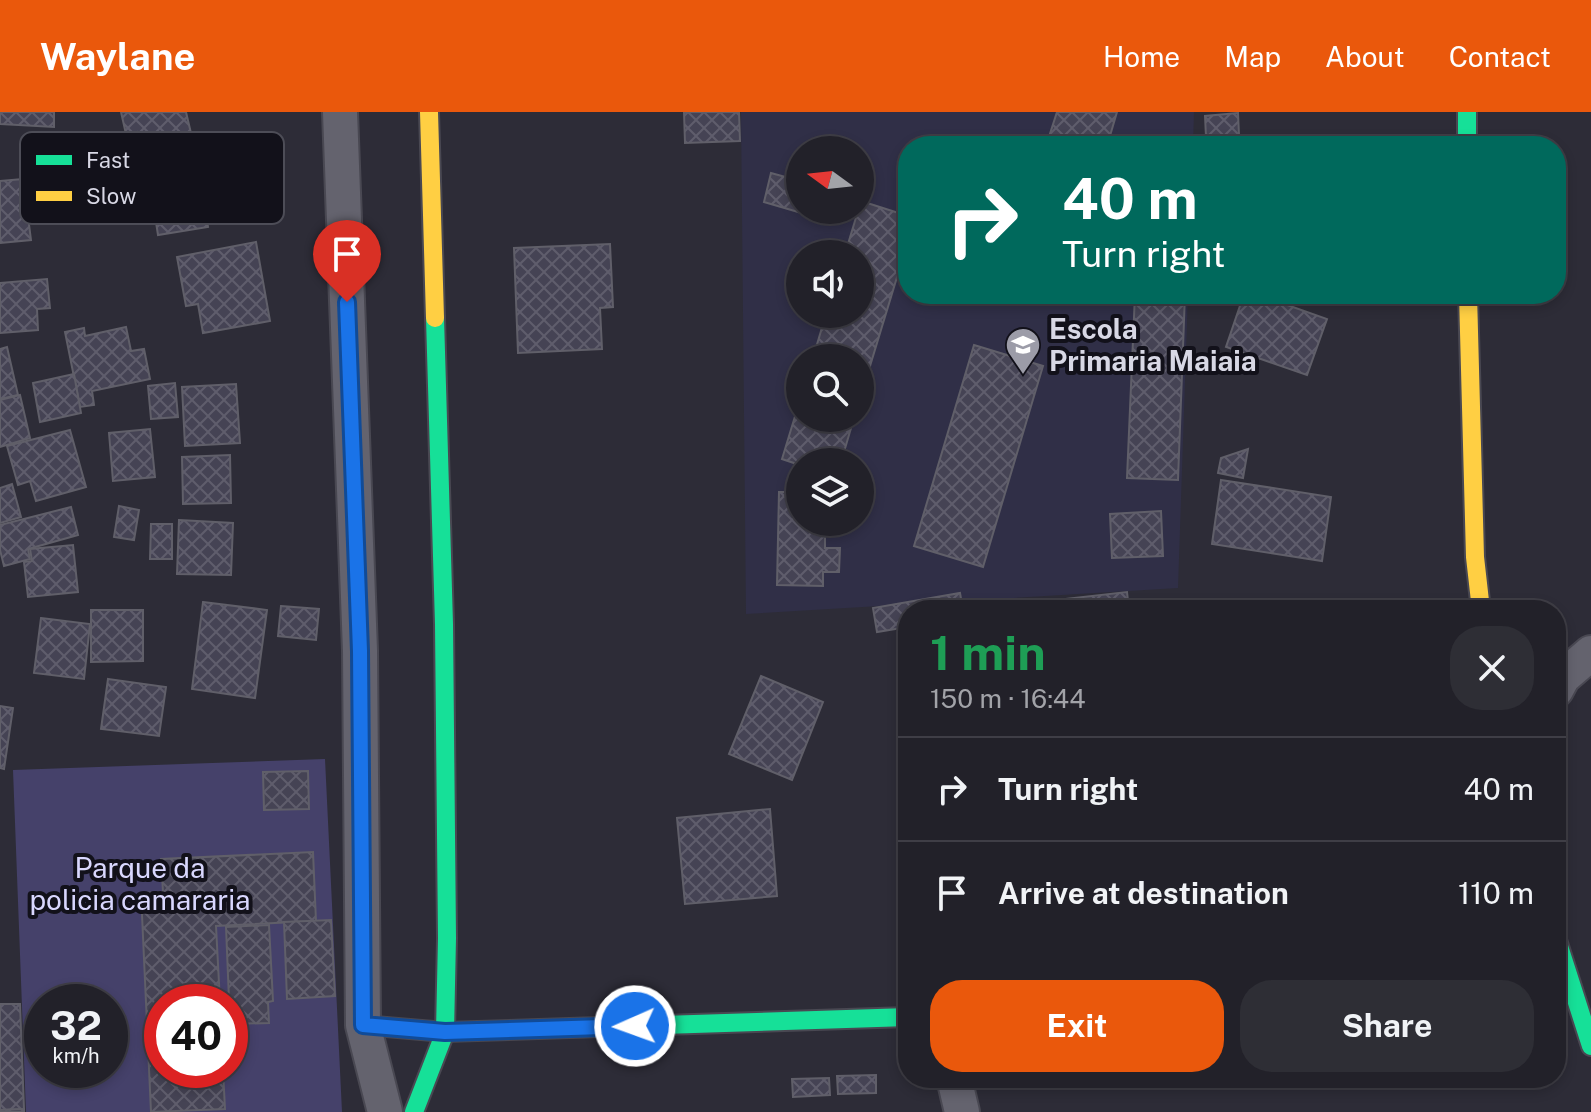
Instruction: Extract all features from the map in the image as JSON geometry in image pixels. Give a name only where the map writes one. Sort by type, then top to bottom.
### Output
[{"type":"street","points":[[340,112],[360,651],[363,1025],[385,1112]]},
{"type":"street","points":[[414,1112],[445,1032],[444,624],[429,112]]},
{"type":"street","points":[[1467,112],[1467,136]]},
{"type":"street","points":[[1468,304],[1475,557],[1480,600]]},
{"type":"street","points":[[1566,674],[1591,653]]},
{"type":"street","points":[[1566,972],[1591,1046]]},
{"type":"street","points":[[363,1025],[445,1032],[898,1017]]},
{"type":"street","points":[[956,1088],[962,1112]]},
{"type":"shaded area","name":"Escola Primaria Maiaia","points":[[741,112],[1194,112],[1193,136],[898,136],[898,304],[1188,304],[1178,588],[979,600],[898,600],[898,605],[746,614]]},
{"type":"green space","name":"Parque da policia camararia","points":[[325,759],[342,1112],[26,1112],[25,1088],[128,1088],[128,984],[24,984],[24,1059],[13,770]]},
{"type":"building","points":[[0,112],[54,112],[54,127],[0,124]]},
{"type":"building","points":[[121,112],[186,112],[191,132],[137,132],[126,132]]},
{"type":"building","points":[[684,112],[739,112],[740,141],[685,143]]},
{"type":"building","points":[[1057,112],[1117,112],[1110,136],[1049,136]]},
{"type":"building","points":[[1238,113],[1239,135],[1206,136],[1205,116]]},
{"type":"building","points":[[771,173],[786,177],[786,208],[764,202]]},
{"type":"building","points":[[20,179],[20,224],[29,224],[31,240],[0,243],[0,181]]},
{"type":"building","points":[[874,205],[898,213],[898,274],[874,353],[874,344],[817,344],[822,328],[874,328],[874,240],[849,240],[854,224],[874,224]]},
{"type":"building","points":[[156,224],[208,224],[208,227],[158,235]]},
{"type":"building","points":[[256,242],[270,321],[203,333],[198,304],[186,306],[177,257]]},
{"type":"building","points":[[610,244],[613,307],[600,308],[602,349],[518,353],[514,248]]},
{"type":"building","points":[[47,279],[50,308],[37,309],[38,330],[0,333],[0,283]]},
{"type":"building","points":[[1135,304],[1185,304],[1178,480],[1127,478]]},
{"type":"building","points":[[1241,304],[1284,304],[1327,319],[1307,375],[1226,347]]},
{"type":"building","points":[[126,327],[131,351],[144,349],[150,379],[92,391],[94,405],[80,407],[65,332],[84,328],[85,336]]},
{"type":"building","points":[[974,345],[1043,366],[983,567],[914,546]]},
{"type":"building","points":[[7,347],[18,395],[0,399],[0,349]]},
{"type":"building","points":[[74,374],[81,413],[40,422],[33,383]]},
{"type":"building","points":[[175,383],[178,417],[151,419],[148,386]]},
{"type":"building","points":[[236,384],[240,443],[185,446],[182,387]]},
{"type":"building","points":[[20,395],[30,438],[0,447],[0,400]]},
{"type":"building","points":[[150,429],[155,477],[113,481],[109,433]]},
{"type":"building","points":[[70,430],[86,487],[36,501],[30,481],[18,485],[7,446]]},
{"type":"building","points":[[790,432],[850,432],[845,448],[786,448],[786,460],[782,459]]},
{"type":"building","points":[[1248,449],[1243,478],[1218,473],[1221,458]]},
{"type":"building","points":[[230,455],[231,503],[183,504],[182,457]]},
{"type":"building","points":[[1221,480],[1331,497],[1322,561],[1212,544]]},
{"type":"building","points":[[12,484],[21,517],[0,523],[0,488]]},
{"type":"building","points":[[779,492],[786,492],[786,536],[825,536],[825,548],[840,548],[839,572],[823,572],[823,586],[777,585]]},
{"type":"building","points":[[119,506],[139,510],[134,540],[114,537]]},
{"type":"building","points":[[71,507],[78,535],[28,549],[30,559],[4,566],[0,550],[0,525]]},
{"type":"building","points":[[1161,511],[1163,556],[1112,558],[1110,514]]},
{"type":"building","points":[[179,520],[233,523],[231,575],[177,574]]},
{"type":"building","points":[[151,524],[172,524],[172,559],[150,559]]},
{"type":"building","points":[[73,545],[78,592],[28,597],[24,562],[32,561],[30,549]]},
{"type":"building","points":[[1127,592],[1128,600],[1056,600]]},
{"type":"building","points":[[960,593],[961,600],[919,600]]},
{"type":"building","points":[[203,602],[267,610],[255,698],[192,689]]},
{"type":"building","points":[[898,604],[898,629],[877,632],[873,608]]},
{"type":"building","points":[[281,606],[319,609],[316,640],[278,636]]},
{"type":"building","points":[[91,610],[143,610],[143,661],[91,662]]},
{"type":"building","points":[[41,618],[90,624],[84,679],[34,673]]},
{"type":"building","points":[[761,676],[823,702],[792,780],[729,754]]},
{"type":"building","points":[[108,679],[166,687],[159,736],[101,729]]},
{"type":"building","points":[[0,706],[13,708],[4,769],[0,768]]},
{"type":"building","points":[[308,771],[309,809],[264,810],[263,772]]},
{"type":"building","points":[[770,809],[777,896],[685,904],[677,818]]},
{"type":"building","points":[[313,852],[316,921],[216,926],[219,984],[145,984],[141,893],[163,892],[161,859]]},
{"type":"building","points":[[331,920],[335,996],[287,999],[284,922]]},
{"type":"building","points":[[269,925],[273,1001],[268,1002],[269,1023],[248,1024],[248,984],[228,984],[226,927]]},
{"type":"building","points":[[0,1004],[20,1004],[24,1109],[0,1110]]},
{"type":"building","points":[[876,1075],[876,1093],[838,1094],[837,1076]]},
{"type":"building","points":[[829,1078],[830,1095],[793,1097],[792,1079]]},
{"type":"building","points":[[150,1088],[224,1088],[225,1109],[151,1112]]},
{"type":"building","points":[[24,1109],[24,1112],[0,1112],[0,1110]]},
{"type":"traffic: fast","points":[[1467,112],[1467,136]]},
{"type":"traffic: fast","points":[[414,1112],[445,1032],[444,624],[435,318]]},
{"type":"traffic: fast","points":[[1566,968],[1591,1046]]},
{"type":"traffic: fast","points":[[363,1025],[445,1032],[898,1017]]},
{"type":"traffic: slow","points":[[429,112],[435,318]]},
{"type":"traffic: slow","points":[[1468,304],[1475,557],[1480,600]]},
{"type":"place","name":"Escola Primaria Maiaia","points":[[1023,376]]},
{"type":"route","points":[[347,302],[360,651],[363,1025],[445,1032],[635,1026]]}]
